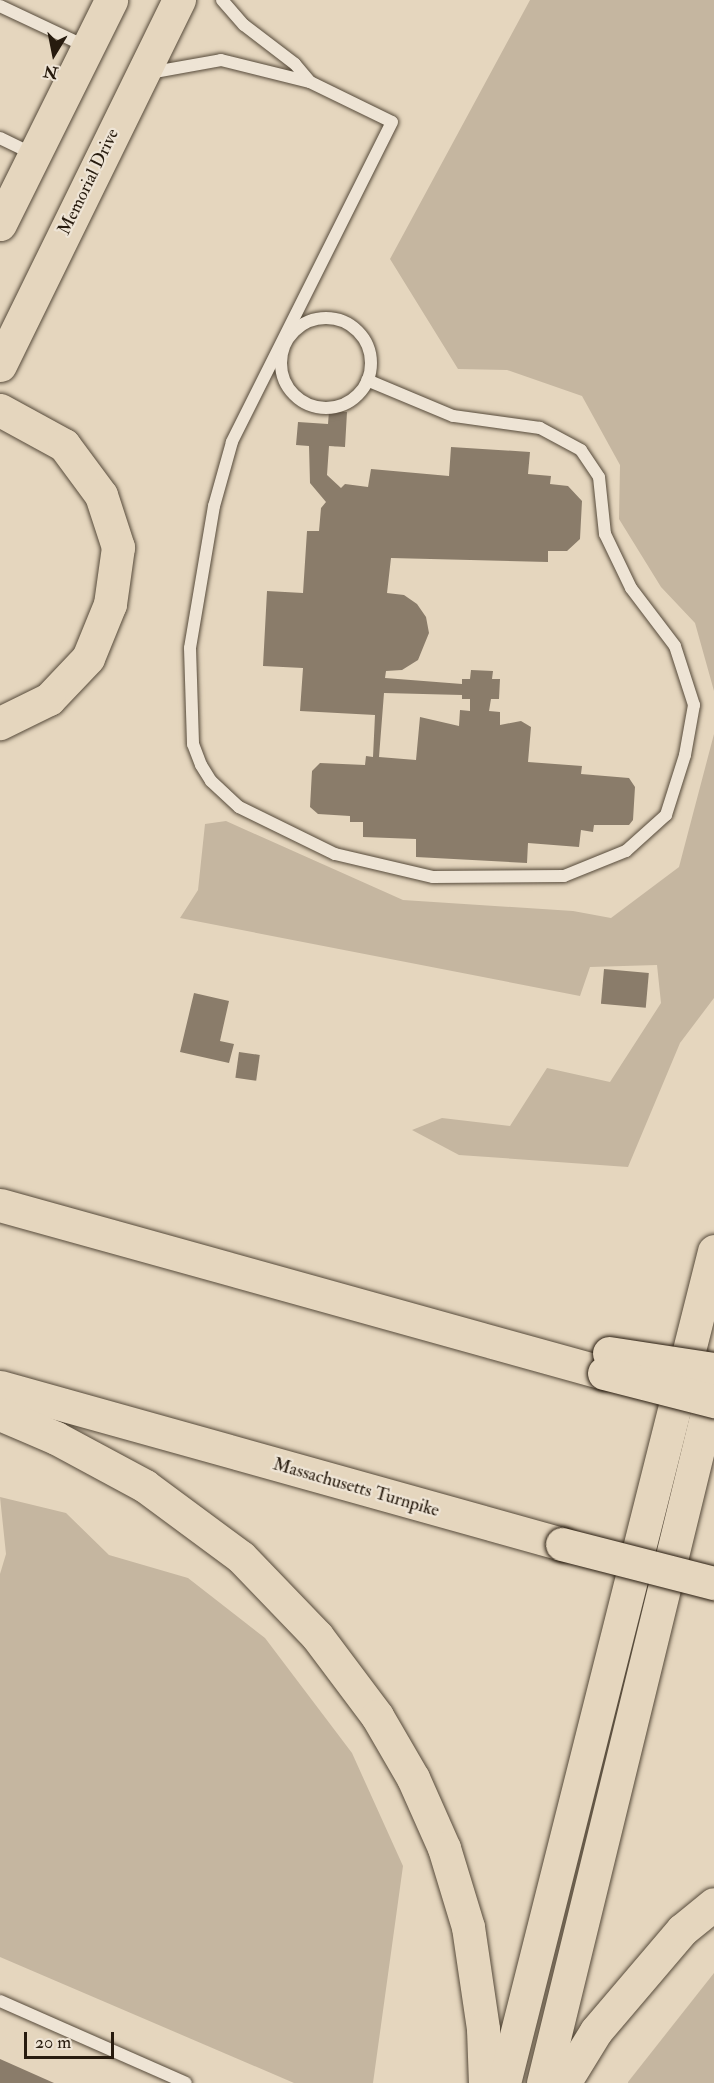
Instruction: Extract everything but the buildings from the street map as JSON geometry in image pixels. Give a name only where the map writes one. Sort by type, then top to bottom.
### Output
[{"type":"main road","points":[[0,224],[111,0]]},
{"type":"main road","name":"Memorial Drive","points":[[0,365],[179,0]]},
{"type":"main road","points":[[0,410],[64,445],[101,495],[118,547],[110,603],[88,658],[49,699],[0,723]]},
{"type":"main road","points":[[0,1205],[429,1326],[606,1363],[714,1401]]},
{"type":"main road","points":[[504,2083],[714,1251]]},
{"type":"main road","points":[[606,1363],[714,1369]]},
{"type":"main road","points":[[543,2083],[714,1384]]},
{"type":"main road","name":"Massachusetts Turnpike","points":[[0,1387],[562,1544],[714,1583]]},
{"type":"main road","points":[[0,1414],[56,1438],[145,1486],[241,1557],[317,1636],[377,1716],[414,1778],[436,1828],[468,1927],[483,2029],[485,2083]]},
{"type":"main road","points":[[564,2083],[596,2031],[682,1930],[714,1904]]},
{"type":"lane","points":[[222,0],[244,25],[294,64],[310,82]]},
{"type":"lane","points":[[0,6],[88,47]]},
{"type":"lane","points":[[142,74],[221,60],[310,82],[392,122],[232,442],[198,585],[190,648],[190,697],[196,755],[211,781],[239,807],[336,854],[434,877],[564,876],[626,851],[666,815],[685,755],[693,705],[675,646],[631,588],[604,534],[599,477],[581,450],[540,428],[453,416],[367,380]]},
{"type":"lane","points":[[0,138],[34,155]]},
{"type":"lane","points":[[317,319],[347,323],[367,345],[371,359],[367,380],[354,398],[342,406],[312,406],[289,389],[283,375],[282,344],[304,324],[317,319]]},
{"type":"lane","points":[[0,2001],[186,2083]]},
{"type":"shaded area","points":[[530,0],[714,0],[714,691],[695,623],[661,587],[619,519],[620,465],[582,396],[507,370],[458,369],[390,259]]},
{"type":"shaded area","points":[[714,734],[714,998],[680,1043],[628,1167],[459,1155],[412,1130],[442,1118],[510,1126],[547,1068],[610,1082],[661,1003],[657,965],[590,967],[580,996],[180,918],[198,890],[205,824],[226,821],[403,900],[573,911],[611,918],[679,867]]},
{"type":"shaded area","points":[[0,1497],[66,1513],[109,1555],[188,1578],[265,1638],[352,1753],[403,1866],[373,2083],[294,2083],[0,1957],[0,1574],[6,1554]]},
{"type":"shaded area","points":[[714,1973],[714,2083],[628,2083],[628,2082]]}]
